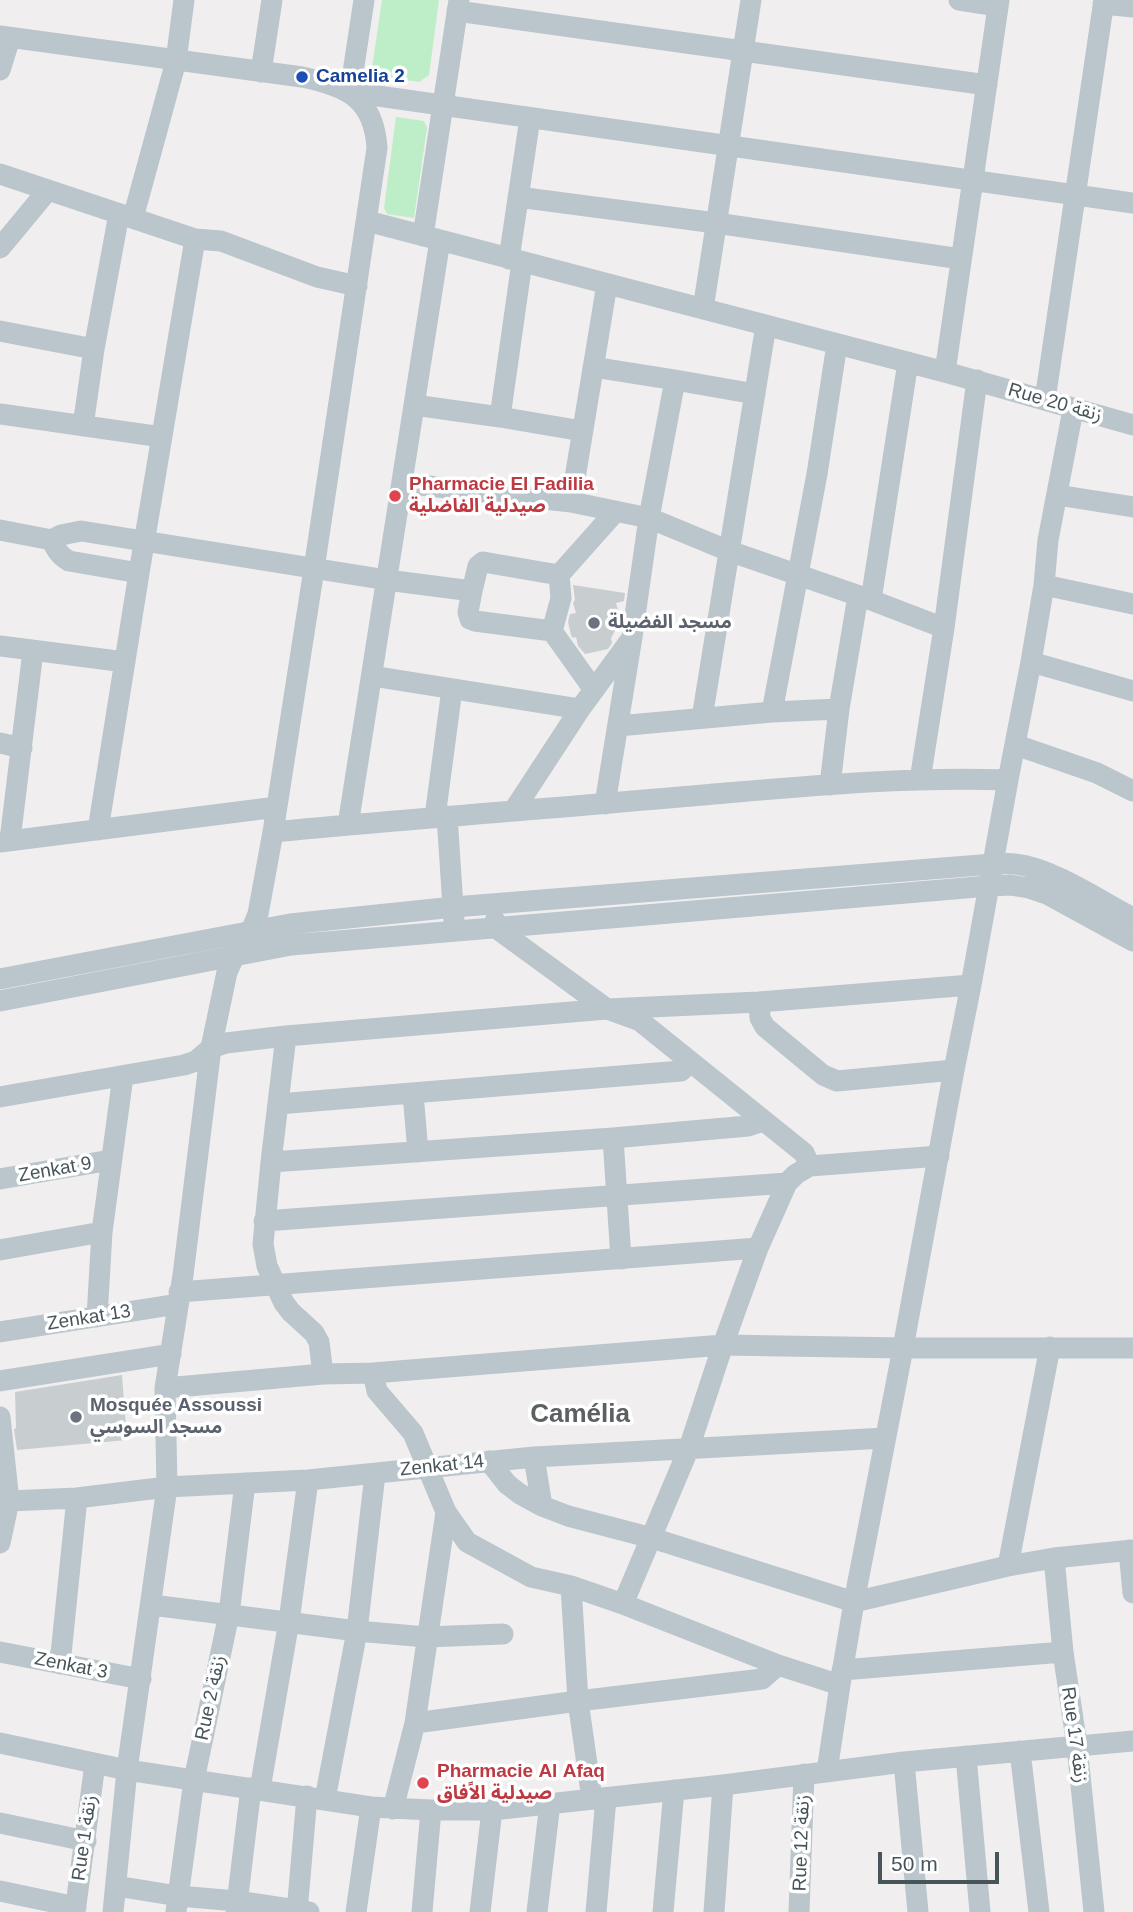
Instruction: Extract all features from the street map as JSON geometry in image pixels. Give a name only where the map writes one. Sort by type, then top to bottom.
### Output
[{"type":"street","points":[[83,426],[94,349],[126,216],[176,61],[184,0]]},
{"type":"street","points":[[261,72],[272,0]]},
{"type":"street","points":[[350,92],[364,0]]},
{"type":"street","points":[[703,309],[751,0]]},
{"type":"street","points":[[945,372],[998,3],[959,0]]},
{"type":"street","points":[[1045,400],[1103,2],[1133,7]]},
{"type":"street","points":[[348,825],[414,405],[443,106],[458,5],[987,85]]},
{"type":"street","points":[[0,70],[5,37],[302,77],[328,82],[350,92],[443,106],[1133,203]]},
{"type":"street","points":[[113,1912],[127,1770],[167,1487],[165,1388],[211,1048],[227,972],[258,914],[314,569],[377,148],[376,135],[368,113],[350,92]]},
{"type":"street","points":[[500,417],[516,261],[519,197],[530,118]]},
{"type":"street","points":[[0,174],[195,239],[221,241],[317,277],[357,286]]},
{"type":"street","points":[[0,248],[48,190]]},
{"type":"street","points":[[519,197],[961,259]]},
{"type":"street","name":"Rue 20 زنقة","points":[[367,221],[977,380],[1073,410],[1133,425]]},
{"type":"street","points":[[98,830],[195,239]]},
{"type":"street","points":[[571,502],[607,284]]},
{"type":"street","points":[[702,718],[766,326]]},
{"type":"street","points":[[0,331],[94,349]]},
{"type":"street","points":[[772,712],[817,474],[837,344]]},
{"type":"street","points":[[830,785],[839,709],[864,598],[908,362]]},
{"type":"street","points":[[593,367],[755,394]]},
{"type":"street","points":[[604,804],[649,518],[675,380]]},
{"type":"street","points":[[920,780],[944,628],[977,380]]},
{"type":"street","points":[[414,405],[582,431]]},
{"type":"street","points":[[827,1771],[854,1602],[1016,745],[1044,585],[1048,540],[1073,410]]},
{"type":"street","points":[[0,414],[162,437]]},
{"type":"street","points":[[402,483],[571,502],[649,518],[729,551],[944,628]]},
{"type":"street","points":[[1057,495],[1133,507]]},
{"type":"street","points":[[552,631],[561,598],[559,575],[616,511]]},
{"type":"street","points":[[0,530],[52,540],[61,535],[81,531],[314,569],[472,591]]},
{"type":"street","points":[[52,540],[57,551],[69,561],[139,573]]},
{"type":"street","points":[[559,575],[483,562],[478,566],[468,614],[472,620],[552,631],[594,690]]},
{"type":"street","points":[[1044,585],[1133,604]]},
{"type":"street","points":[[514,810],[580,709],[632,637]]},
{"type":"street","points":[[0,646],[125,662]]},
{"type":"street","points":[[33,651],[22,748],[5,841],[277,807]]},
{"type":"street","points":[[1031,662],[1133,691]]},
{"type":"street","points":[[372,676],[580,709]]},
{"type":"street","points":[[452,689],[441,816],[455,931]]},
{"type":"street","points":[[618,726],[772,712],[839,709]]},
{"type":"street","points":[[0,744],[22,748]]},
{"type":"street","points":[[1016,745],[1097,773],[1133,791]]},
{"type":"street","points":[[273,832],[830,785],[962,778],[1008,780]]},
{"type":"street","points":[[0,979],[290,924],[454,907],[993,864],[1014,863],[1036,868],[1133,918]]},
{"type":"street","points":[[0,1001],[291,944],[989,886],[1010,885],[1046,894],[1133,941]]},
{"type":"street","points":[[494,905],[496,928],[607,1009],[640,1021],[804,1153],[810,1166]]},
{"type":"street","points":[[0,1097],[184,1065],[196,1060],[211,1048],[286,1036],[607,1009],[759,1002],[971,985]]},
{"type":"street","points":[[759,1002],[760,1018],[765,1027],[830,1079],[837,1081],[954,1070]]},
{"type":"street","points":[[286,1036],[263,1244],[267,1266],[274,1283],[291,1312],[314,1333],[319,1342],[323,1374]]},
{"type":"street","points":[[278,1104],[681,1071],[690,1062]]},
{"type":"street","points":[[97,1317],[102,1232],[124,1076]]},
{"type":"street","points":[[413,1094],[418,1152]]},
{"type":"street","points":[[271,1162],[613,1138],[748,1126],[757,1124],[762,1119]]},
{"type":"street","points":[[613,1138],[621,1259]]},
{"type":"street","points":[[623,1604],[689,1448],[758,1248],[787,1183],[810,1166],[939,1156]]},
{"type":"street","name":"Zenkat 9","points":[[0,1179],[111,1160]]},
{"type":"street","points":[[264,1221],[787,1183]]},
{"type":"street","points":[[0,1250],[102,1232]]},
{"type":"street","name":"Zenkat 13","points":[[0,1332],[97,1317],[178,1298],[274,1283],[758,1248]]},
{"type":"street","points":[[165,1388],[723,1345],[1133,1348]]},
{"type":"street","points":[[1008,1566],[1050,1347]]},
{"type":"street","points":[[0,1381],[171,1354]]},
{"type":"street","points":[[373,1373],[377,1391],[413,1433],[446,1512],[467,1542],[531,1577],[571,1586],[623,1604],[778,1665],[841,1678],[1062,1651]]},
{"type":"street","points":[[0,1417],[4,1500],[0,1543]]},
{"type":"street","name":"Zenkat 14","points":[[4,1500],[77,1498],[167,1487],[309,1480],[534,1457],[885,1438]]},
{"type":"street","points":[[534,1457],[542,1506]]},
{"type":"street","points":[[489,1461],[507,1484],[542,1506],[854,1602],[1008,1566],[1131,1550],[1133,1593]]},
{"type":"street","points":[[116,1886],[177,1904],[301,1911],[316,1798],[357,1631],[375,1474]]},
{"type":"street","points":[[236,1906],[255,1789],[289,1621],[309,1480]]},
{"type":"street","name":"Rue 2 زنقة","points":[[177,1904],[194,1780],[229,1614],[245,1483]]},
{"type":"street","points":[[60,1664],[77,1498]]},
{"type":"street","points":[[393,1809],[415,1723],[446,1512]]},
{"type":"street","name":"Rue 17 زنقة","points":[[1054,1558],[1062,1651],[1077,1746],[1094,1912]]},
{"type":"street","points":[[571,1586],[578,1701],[599,1798],[596,1912]]},
{"type":"street","points":[[152,1605],[426,1637],[503,1634]]},
{"type":"street","name":"Zenkat 3","points":[[0,1652],[141,1679]]},
{"type":"street","points":[[415,1723],[761,1679],[778,1665]]},
{"type":"street","points":[[0,1743],[127,1770],[371,1807],[492,1810],[904,1762],[1133,1741]]},
{"type":"street","points":[[1020,1751],[1039,1912]]},
{"type":"street","points":[[966,1756],[980,1912]]},
{"type":"street","points":[[904,1762],[918,1912]]},
{"type":"street","name":"Rue 1 زنقة","points":[[76,1910],[95,1764]]},
{"type":"street","name":"Rue 12 زنقة","points":[[799,1912],[804,1774]]},
{"type":"street","points":[[714,1912],[723,1785]]},
{"type":"street","points":[[663,1912],[674,1790]]},
{"type":"street","points":[[537,1912],[550,1803]]},
{"type":"street","points":[[356,1912],[371,1807]]},
{"type":"street","points":[[422,1912],[431,1810]]},
{"type":"street","points":[[480,1912],[492,1810]]},
{"type":"street","points":[[0,1823],[86,1841]]},
{"type":"street","points":[[7,1899],[76,1910]]},
{"type":"green space","points":[[382,0],[439,0],[429,75],[419,82],[378,76],[372,68]]},
{"type":"green space","points":[[396,117],[424,121],[427,128],[414,218],[387,214],[384,208]]},
{"type":"building","name":"مسجد الفضيلة","points":[[573,585],[625,593],[624,601],[616,603],[621,620],[608,649],[585,654],[578,646],[576,637],[571,635],[568,622],[570,614],[576,613]]},
{"type":"building","name":"Mosquée Assoussi مسجد السوسي","points":[[122,1375],[127,1440],[17,1450],[14,1429],[15,1392]]},
{"type":"place","name":"Camelia 2","points":[[302,77]]},
{"type":"place","name":"Pharmacie El Fadilia صيدلية الفاضلية","points":[[395,496]]},
{"type":"place","name":"مسجد الفضيلة","points":[[594,623]]},
{"type":"place","name":"Mosquée Assoussi مسجد السوسي","points":[[76,1417]]},
{"type":"place","name":"Pharmacie Al Afaq صيدلية الاًفاق","points":[[423,1783]]},
{"type":"district","name":"Camélia","points":[[580,1415]]}]
